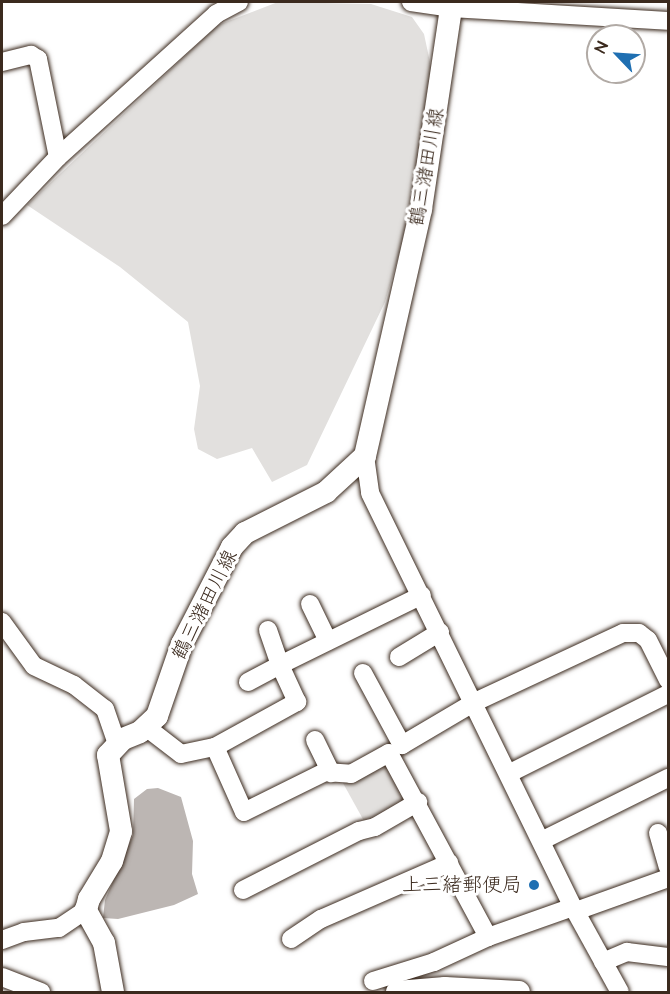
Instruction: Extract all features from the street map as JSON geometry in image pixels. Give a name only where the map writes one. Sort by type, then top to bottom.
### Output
[{"type":"main road","name":"鶴三潴田川線","points":[[117,744],[146,727],[157,716],[182,644],[232,547],[245,533],[326,492],[365,456],[421,209],[452,5]]},
{"type":"main road","points":[[112,992],[104,943],[86,909],[88,899],[112,861],[121,831],[108,755],[117,744]]},
{"type":"main road","points":[[397,993],[445,988],[519,993]]},
{"type":"street","points":[[2,216],[58,157],[216,14],[239,2]]},
{"type":"street","points":[[417,2],[669,21]]},
{"type":"street","points":[[2,62],[31,55],[38,59],[58,157]]},
{"type":"street","points":[[365,456],[370,493],[510,773],[575,909],[620,993]]},
{"type":"street","points":[[248,682],[422,595]]},
{"type":"street","points":[[310,604],[328,641]]},
{"type":"street","points":[[2,622],[34,666],[74,685],[105,709],[117,744]]},
{"type":"street","points":[[146,727],[181,754],[215,747],[297,702],[280,665],[268,630]]},
{"type":"street","points":[[399,657],[440,632]]},
{"type":"street","points":[[363,673],[402,746],[475,702],[623,633],[639,633],[648,640],[669,680]]},
{"type":"street","points":[[510,773],[669,694]]},
{"type":"street","points":[[315,740],[331,773]]},
{"type":"street","points":[[215,747],[244,812],[325,772],[351,774],[389,753],[418,802],[488,937]]},
{"type":"street","points":[[543,840],[669,778]]},
{"type":"street","points":[[243,890],[359,831],[375,827],[418,802]]},
{"type":"street","points":[[658,833],[669,867]]},
{"type":"street","points":[[291,939],[321,919],[449,863]]},
{"type":"street","points":[[372,981],[434,962],[488,937],[669,878]]},
{"type":"street","points":[[2,940],[24,932],[59,928],[86,909]]},
{"type":"street","points":[[603,962],[627,952],[669,957]]},
{"type":"street","points":[[2,977],[41,993]]},
{"type":"shaded area","points":[[278,2],[371,4],[412,17],[424,34],[433,76],[402,244],[385,302],[307,465],[272,482],[252,448],[217,459],[198,449],[194,429],[200,386],[188,322],[120,267],[27,205],[218,25]]},
{"type":"shaded area","points":[[388,757],[412,801],[367,826],[343,782]]},
{"type":"shaded area","points":[[158,788],[181,797],[193,841],[192,874],[198,894],[174,905],[118,919],[103,918],[105,900],[133,835],[134,799],[147,789]]},
{"type":"place","name":"上三緒郵便局","points":[[534,885]]}]
